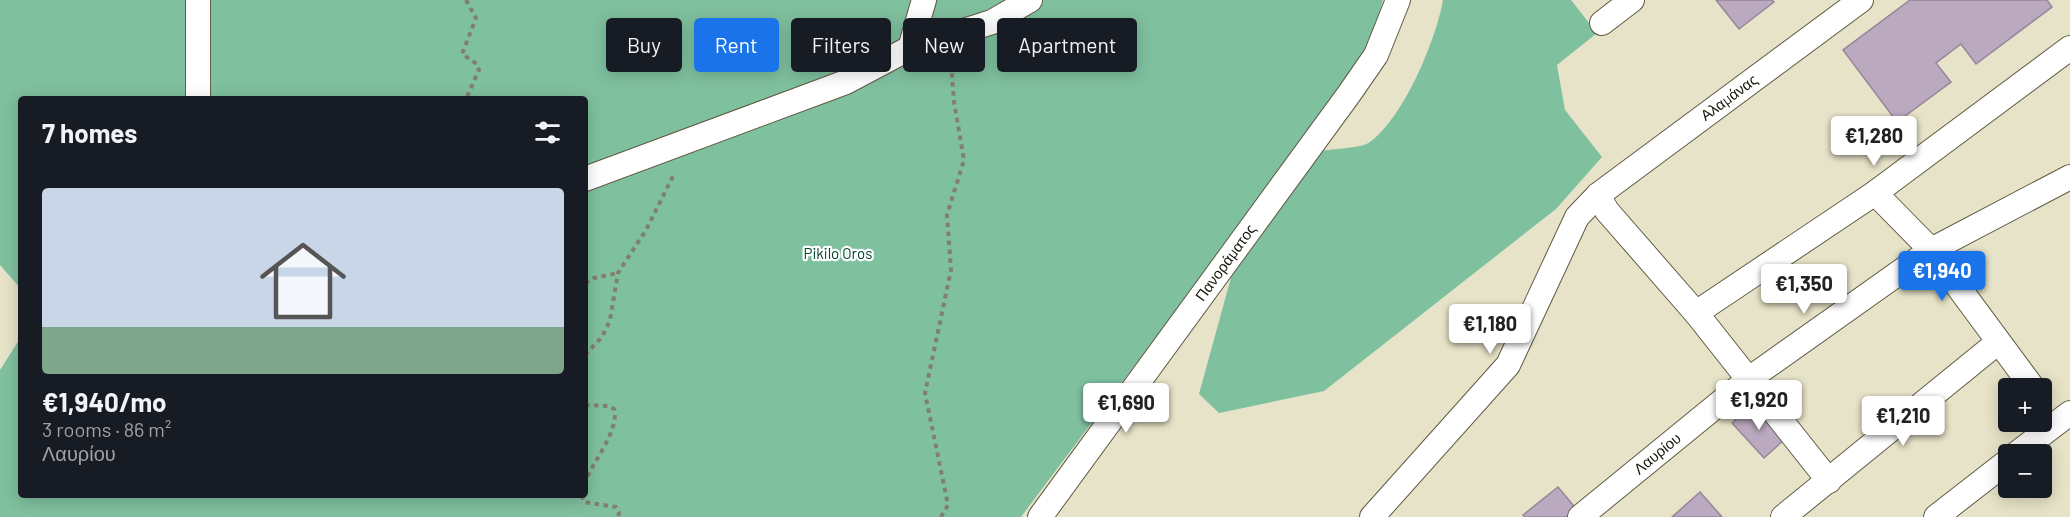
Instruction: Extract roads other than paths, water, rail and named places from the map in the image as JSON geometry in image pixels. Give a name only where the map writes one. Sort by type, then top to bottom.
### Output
[{"type":"street","points":[[198,0],[198,96]]},
{"type":"street","points":[[919,18],[924,0]]},
{"type":"street","points":[[985,24],[1030,0]]},
{"type":"street","name":"Πανοράματος","points":[[1040,517],[1356,85],[1376,55],[1398,0]]},
{"type":"street","points":[[1602,23],[1632,0]]},
{"type":"street","name":"Αλαμάνας","points":[[1372,517],[1508,365],[1577,217],[1598,195],[1849,3]]},
{"type":"street","points":[[1696,313],[1875,193],[2070,48]]},
{"type":"street","points":[[588,178],[846,82],[903,52]]},
{"type":"street","name":"Λαυρίου","points":[[1580,517],[1749,380],[1931,250],[2070,177]]},
{"type":"street","points":[[1875,193],[1931,250],[1997,343],[2025,378]]},
{"type":"street","points":[[1598,195],[1607,210],[1696,313],[1829,481]]},
{"type":"street","points":[[1783,517],[1997,343]]},
{"type":"street","points":[[2029,444],[2065,417],[2052,407]]},
{"type":"street","points":[[1936,517],[1998,469]]},
{"type":"park label","name":"Pikilo Oros","points":[[838,254]]}]
